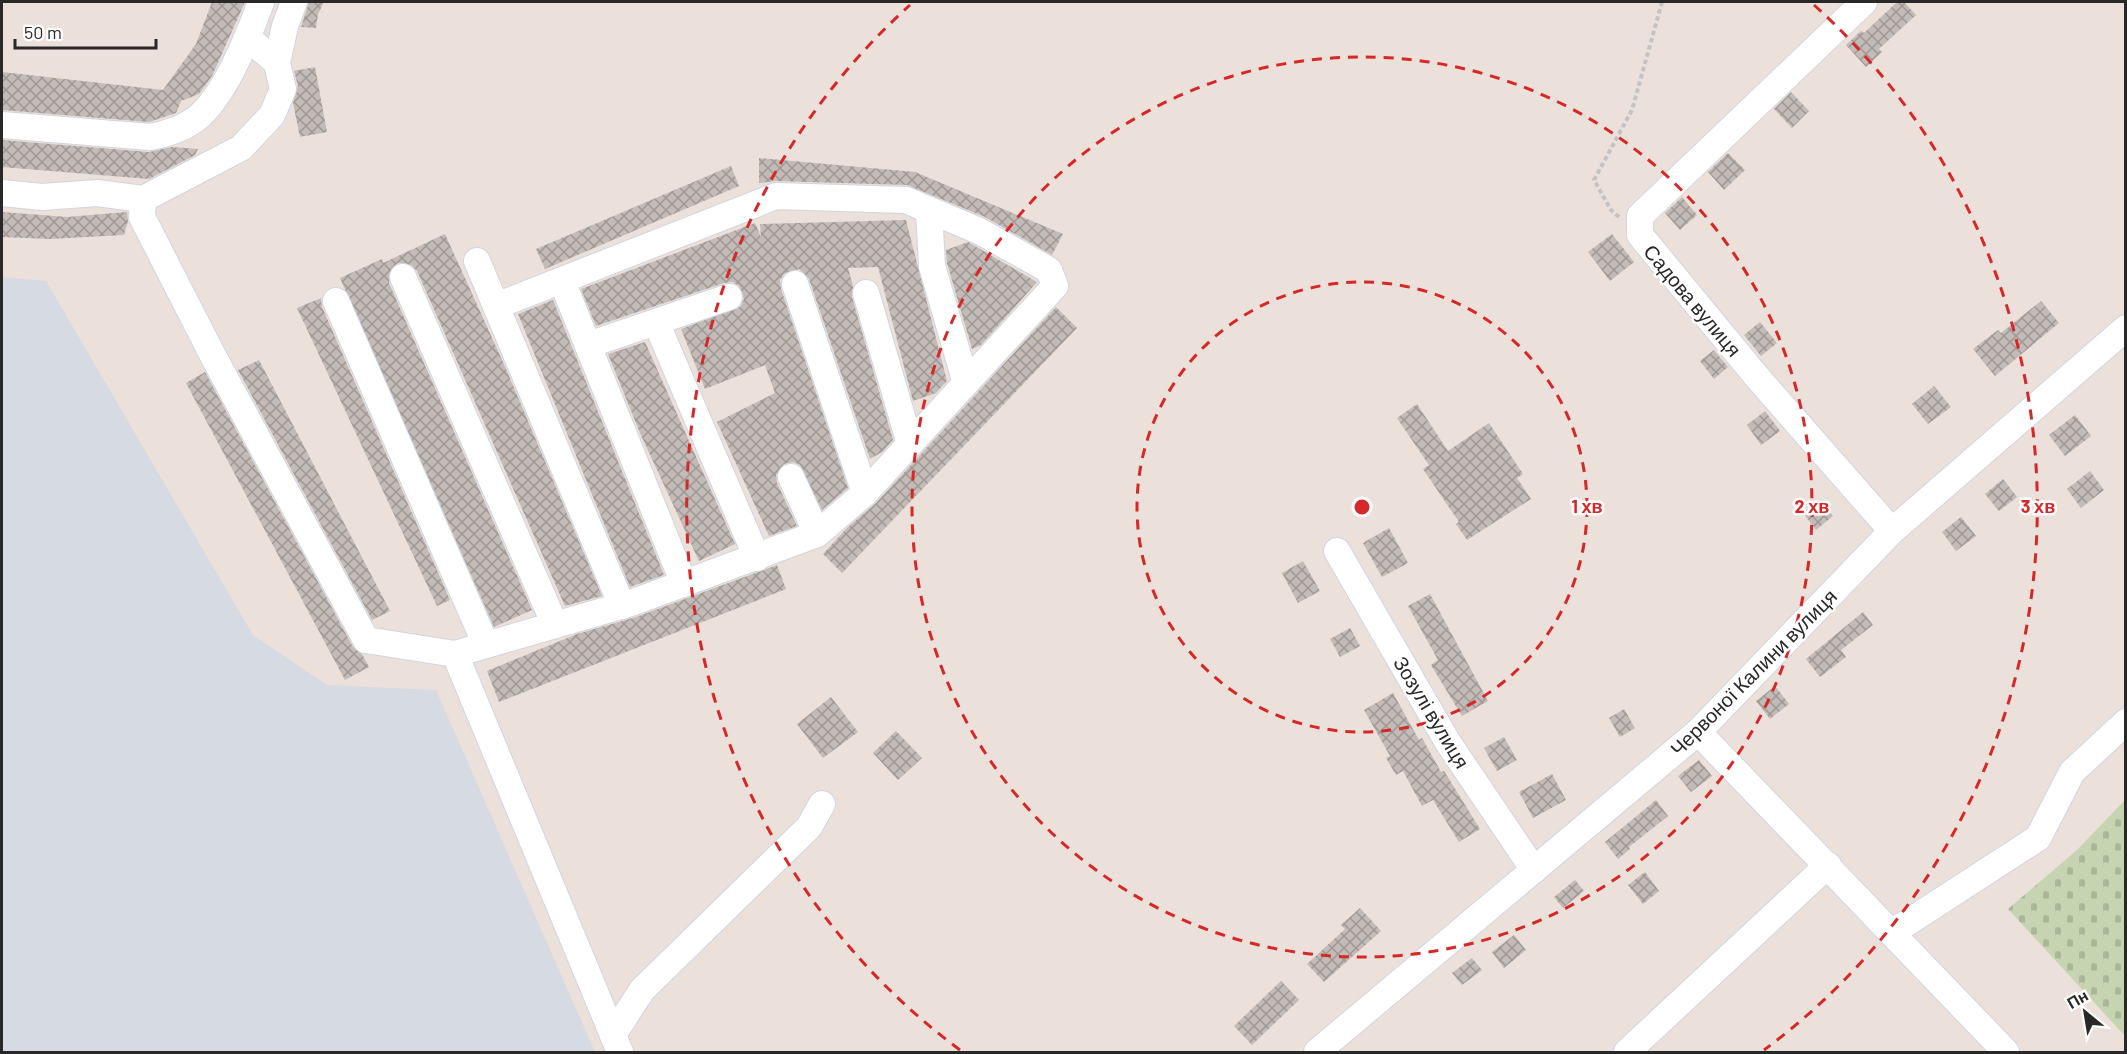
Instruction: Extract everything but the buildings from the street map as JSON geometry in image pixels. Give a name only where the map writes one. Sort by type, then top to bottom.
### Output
[{"type":"street","points":[[2,125],[150,137],[172,133],[195,120],[210,104],[248,38],[261,2]]},
{"type":"street","points":[[2,193],[42,197],[97,193],[142,199],[241,148],[272,115],[283,89],[277,63],[285,26],[294,2]]},
{"type":"street","name":"Садова вулиця","points":[[1864,2],[1640,216],[1640,235],[1758,377],[1892,531]]},
{"type":"street","points":[[248,38],[277,63]]},
{"type":"street","points":[[142,199],[142,217],[211,352],[366,640],[455,654],[622,606],[817,534],[865,493],[1056,286],[1049,270],[979,231],[906,200],[776,196],[496,306]]},
{"type":"street","points":[[929,210],[932,266],[966,383]]},
{"type":"street","points":[[477,261],[622,606]]},
{"type":"street","points":[[403,277],[555,625]]},
{"type":"street","points":[[562,281],[684,584]]},
{"type":"street","points":[[795,284],[865,493]]},
{"type":"street","points":[[866,293],[910,444]]},
{"type":"street","points":[[588,345],[729,297]]},
{"type":"street","points":[[336,302],[486,645]]},
{"type":"street","points":[[656,322],[757,558]]},
{"type":"street","name":"Червоної Калини вулиця","points":[[1317,1053],[1698,732],[1892,531],[2126,328]]},
{"type":"street","points":[[792,477],[817,534]]},
{"type":"street","name":"Зозулі вулиця","points":[[1336,551],[1447,741],[1534,870]]},
{"type":"street","points":[[455,654],[617,1044]]},
{"type":"street","points":[[1893,932],[2038,838],[2072,772],[2126,722]]},
{"type":"street","points":[[1698,732],[1893,932],[2006,1053]]},
{"type":"street","points":[[617,1044],[642,990],[808,827],[822,804]]},
{"type":"street","points":[[1627,1053],[1828,865]]},
{"type":"path","points":[[1640,235],[1611,210],[1594,180],[1632,110],[1662,2]]},
{"type":"shaded area","points":[[2,277],[46,281],[253,635],[327,685],[436,690],[595,1052],[2,1052]]},
{"type":"green space","points":[[2125,800],[2125,1036],[2008,909],[2077,850]]}]
